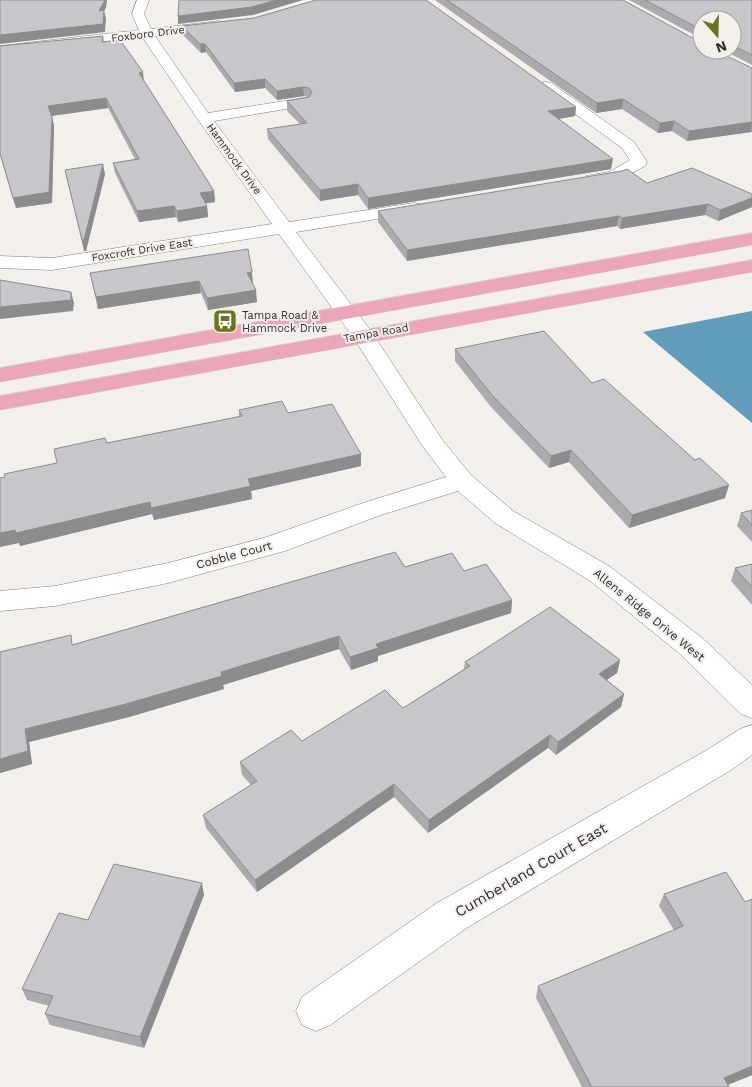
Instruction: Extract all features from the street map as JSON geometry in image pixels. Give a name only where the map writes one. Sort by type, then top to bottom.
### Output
[{"type":"main road","points":[[0,375],[344,311],[752,239]]},
{"type":"main road","name":"Tampa Road","points":[[0,403],[752,266]]},
{"type":"street","name":"Hammock Drive","points":[[143,0],[138,14],[147,34],[204,118],[344,311]]},
{"type":"street","name":"Foxboro Drive","points":[[0,50],[234,23]]},
{"type":"street","points":[[530,75],[628,145],[639,162],[614,176],[575,182]]},
{"type":"street","points":[[204,118],[304,102]]},
{"type":"street","name":"Foxcroft Drive East","points":[[0,262],[52,264],[430,206]]},
{"type":"street","name":"Allens Ridge Drive West","points":[[344,311],[363,336],[434,445],[462,480],[504,517],[599,573],[690,645],[752,705]]},
{"type":"street","name":"Cobble Court","points":[[0,601],[55,596],[168,573],[275,544],[372,509],[462,480]]},
{"type":"street","name":"Cumberland Court East","points":[[316,1011],[451,916],[720,760],[752,738]]},
{"type":"water","points":[[752,311],[752,423],[643,332]]},
{"type":"building","points":[[0,0],[105,0],[99,11],[104,10],[103,24],[0,35]]},
{"type":"building","points":[[179,0],[276,0],[252,7],[178,16]]},
{"type":"building","points":[[316,0],[426,0],[576,107],[548,111],[613,159],[368,198],[358,184],[320,190],[267,129],[307,123],[287,101],[309,97],[312,92],[309,88],[303,87],[277,91],[265,79],[234,83],[205,44],[200,44],[182,26],[254,18]]},
{"type":"building","points":[[447,0],[623,0],[692,38],[692,60],[735,60],[752,68],[752,122],[689,131],[674,121],[660,123],[623,99],[597,103]]},
{"type":"building","points":[[645,0],[752,0],[752,55],[742,50],[742,10],[692,10],[692,25]]},
{"type":"building","points":[[103,36],[102,42],[120,40],[143,72],[139,73],[214,191],[200,193],[207,206],[177,211],[174,206],[137,211],[113,163],[139,159],[106,98],[48,106],[52,117],[49,192],[13,198],[0,153],[0,46]]},
{"type":"building","points":[[103,164],[84,240],[82,240],[65,170]]},
{"type":"building","points":[[692,168],[752,194],[752,198],[720,210],[708,204],[622,218],[619,216],[407,250],[378,211],[627,169],[647,183]]},
{"type":"building","points":[[248,249],[252,272],[247,273],[256,290],[207,298],[199,281],[96,297],[90,273]]},
{"type":"building","points":[[0,280],[71,292],[71,300],[0,307]]},
{"type":"building","points":[[544,331],[592,383],[604,379],[695,460],[700,458],[729,485],[632,515],[571,450],[551,456],[492,395],[455,349]]},
{"type":"building","points":[[282,401],[288,413],[332,404],[361,454],[248,479],[251,486],[151,508],[150,502],[16,533],[15,530],[0,533],[0,478],[5,477],[4,474],[57,463],[54,449],[105,438],[107,443],[242,416],[239,410]]},
{"type":"building","points":[[752,510],[752,525],[741,513]]},
{"type":"building","points":[[395,552],[405,567],[452,553],[464,571],[486,564],[512,600],[376,644],[378,648],[350,657],[339,636],[221,672],[222,676],[126,704],[25,729],[28,751],[0,759],[0,652],[71,635],[72,645]]},
{"type":"building","points":[[752,564],[752,587],[735,568]]},
{"type":"building","points":[[550,607],[620,660],[599,674],[624,694],[558,742],[550,735],[429,820],[394,784],[255,880],[203,815],[257,781],[240,762],[291,730],[302,741],[385,690],[403,708],[470,666],[465,662]]},
{"type":"building","points":[[114,864],[202,883],[140,1037],[45,1014],[53,996],[22,989],[59,913],[88,920]]},
{"type":"building","points":[[726,872],[745,902],[752,899],[752,1066],[724,1078],[729,1087],[592,1087],[538,986],[683,926],[664,894]]},
{"type":"place","name":"Tampa Road & Hammock Drive","points":[[225,321]]}]
